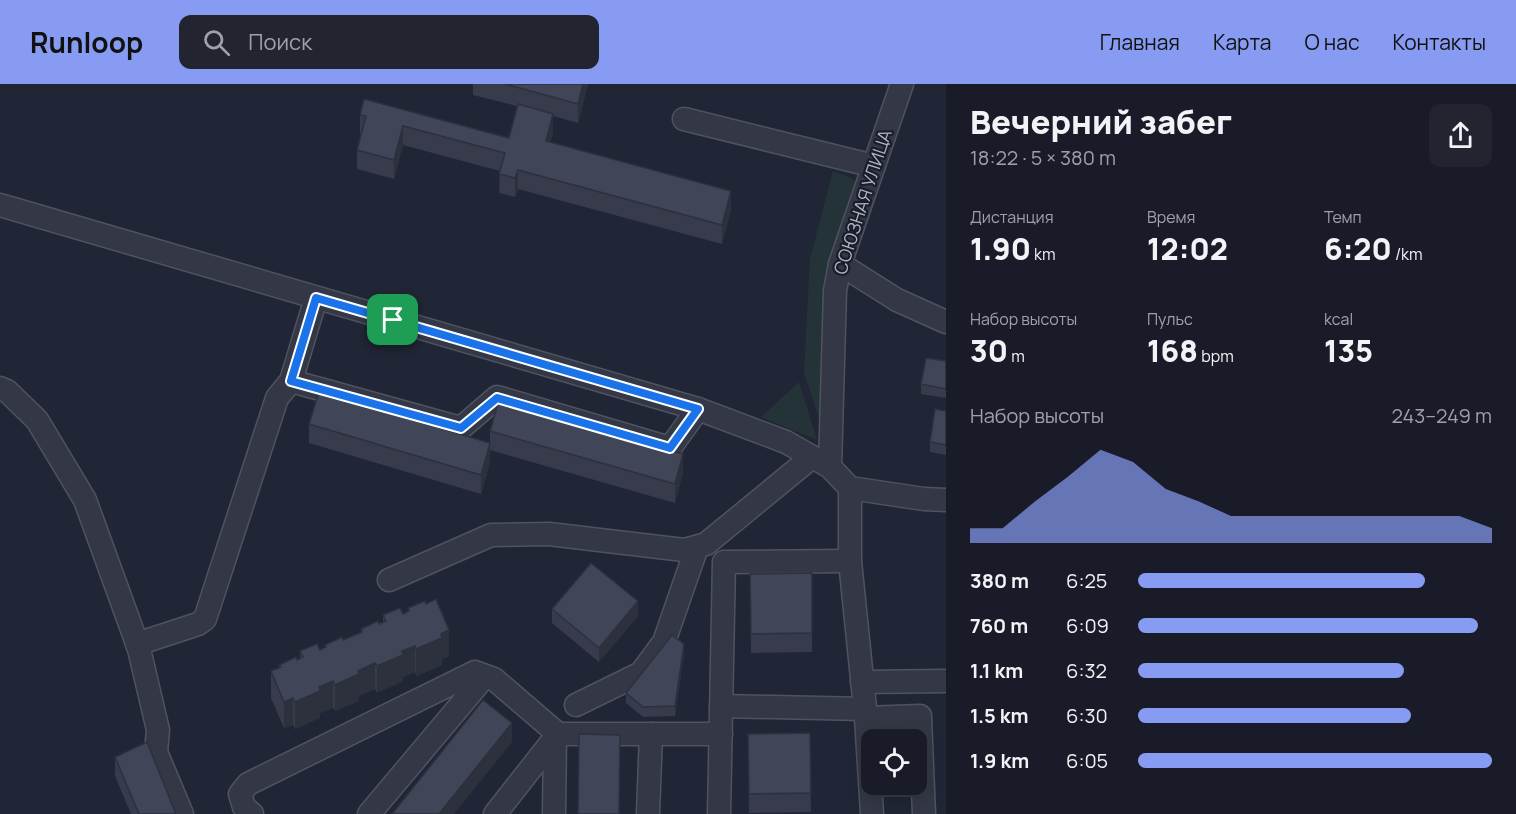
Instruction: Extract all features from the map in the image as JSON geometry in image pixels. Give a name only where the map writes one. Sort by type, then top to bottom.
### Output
[{"type":"street","name":"СОЮЗНАЯ УЛИЦА","points":[[821,462],[835,291],[840,264],[902,84]]},
{"type":"street","points":[[684,119],[874,166]]},
{"type":"street","points":[[0,206],[698,409],[786,442],[821,462],[850,488],[924,500],[946,500]]},
{"type":"street","points":[[840,264],[897,300],[946,322]]},
{"type":"street","points":[[137,644],[198,624],[205,618],[277,398],[291,381],[316,298]]},
{"type":"street","points":[[291,381],[461,428],[497,398],[670,448],[698,409]]},
{"type":"street","points":[[0,388],[7,391],[37,420],[85,500],[137,644],[158,730],[156,752],[182,814]]},
{"type":"street","points":[[389,580],[491,535],[549,534],[684,550],[706,544],[821,462]]},
{"type":"street","points":[[850,488],[850,561],[872,814]]},
{"type":"street","points":[[576,705],[641,673],[664,642],[697,546]]},
{"type":"street","points":[[719,814],[724,562],[850,561]]},
{"type":"street","points":[[252,814],[244,807],[240,794],[248,784],[475,672],[494,679],[556,736],[721,734]]},
{"type":"street","points":[[369,814],[485,676]]},
{"type":"street","points":[[862,682],[946,681]]},
{"type":"street","points":[[721,706],[920,716],[924,814]]},
{"type":"street","points":[[648,814],[651,734]]},
{"type":"street","points":[[495,814],[556,736]]},
{"type":"street","points":[[554,814],[556,736]]},
{"type":"shaded area","points":[[833,171],[858,181],[821,424],[804,373],[810,259]]},
{"type":"shaded area","points":[[799,382],[817,440],[761,417]]},
{"type":"building","points":[[505,84],[583,84],[578,104]]},
{"type":"building","points":[[364,99],[509,138],[518,104],[553,114],[546,141],[731,191],[722,225],[518,170],[515,178],[499,174],[505,153],[403,126],[394,160],[357,150],[366,116],[360,115]]},
{"type":"building","points":[[926,358],[946,361],[946,389],[921,384]]},
{"type":"building","points":[[319,392],[490,443],[481,475],[309,424]]},
{"type":"building","points":[[499,400],[683,454],[675,484],[490,431]]},
{"type":"building","points":[[935,409],[946,411],[946,445],[930,442]]},
{"type":"building","points":[[591,563],[638,601],[599,648],[552,609]]},
{"type":"building","points":[[812,573],[812,633],[751,634],[750,574]]},
{"type":"building","points":[[436,599],[449,630],[441,634],[442,638],[416,649],[415,646],[402,651],[403,655],[377,666],[375,663],[358,671],[359,674],[335,685],[333,681],[319,687],[320,691],[295,702],[293,698],[284,702],[271,671],[281,667],[279,665],[296,657],[297,660],[303,657],[300,651],[317,644],[320,650],[342,637],[343,640],[362,632],[361,629],[378,621],[379,624],[386,621],[383,615],[400,608],[403,614],[409,611],[408,608]]},
{"type":"building","points":[[672,635],[684,644],[675,706],[643,707],[626,693]]},
{"type":"building","points":[[483,700],[512,723],[439,814],[392,814]]},
{"type":"building","points":[[810,733],[811,793],[749,794],[748,734]]},
{"type":"building","points":[[579,734],[620,735],[619,814],[578,814]]},
{"type":"building","points":[[147,742],[176,814],[139,814],[115,757]]},
{"type":"route","points":[[316,298],[393,320],[622,387],[698,409],[670,448],[497,398],[461,428],[291,381],[316,298]]}]
